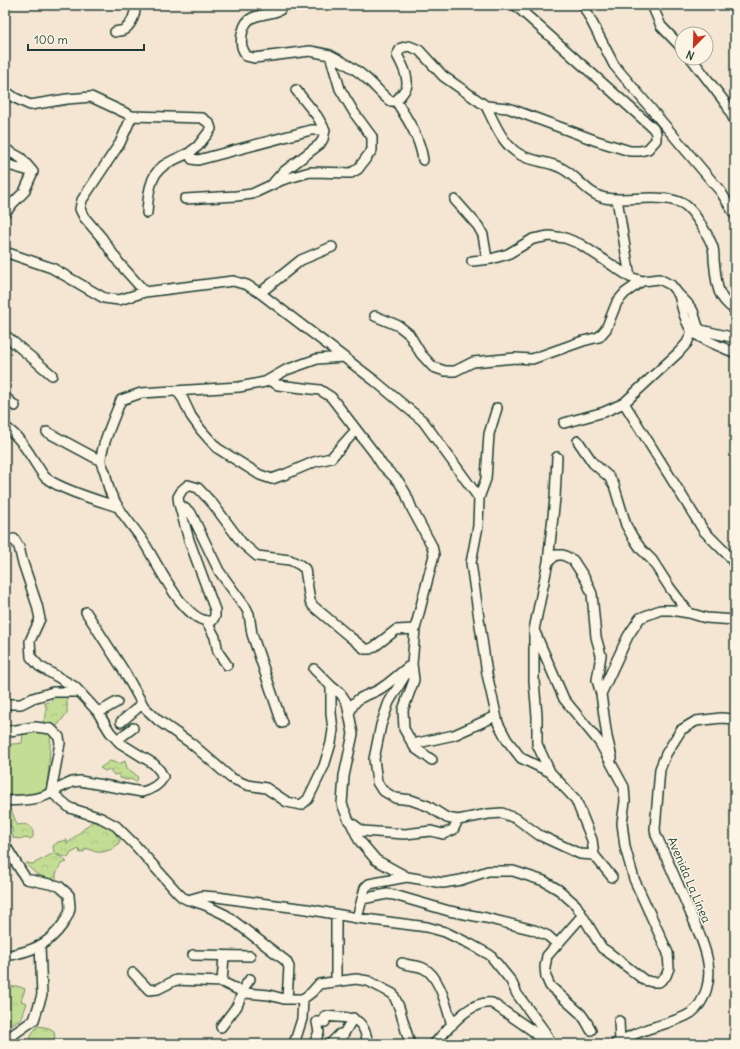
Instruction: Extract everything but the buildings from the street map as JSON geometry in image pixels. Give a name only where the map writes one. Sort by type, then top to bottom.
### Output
[{"type":"street","points":[[115,32],[125,29],[134,18],[136,11],[135,5]]},
{"type":"street","points":[[283,5],[280,10],[252,18],[246,23],[242,35],[242,47],[246,56],[254,58],[310,51],[330,55],[346,63],[368,80],[390,101],[396,101],[402,95],[407,86],[404,68],[397,55],[401,48],[410,46],[419,50],[443,76],[486,106],[498,131],[510,147],[524,157],[562,168],[573,175],[589,192],[603,198],[668,198],[685,205],[697,218],[713,248],[718,291],[726,303],[735,309]]},
{"type":"street","points":[[486,106],[508,108],[597,141],[630,151],[648,149],[656,140],[654,128],[526,9],[515,5]]},
{"type":"street","points":[[583,5],[614,65],[721,192],[735,215]]},
{"type":"street","points":[[652,5],[661,26],[674,40]]},
{"type":"street","points":[[185,199],[252,194],[282,180],[310,172],[351,173],[358,169],[372,150],[372,137],[340,90],[330,55]]},
{"type":"street","points":[[697,66],[727,105],[735,122]]},
{"type":"street","points":[[270,186],[282,173],[320,144],[323,139],[325,130],[317,116],[296,90]]},
{"type":"street","points":[[5,91],[15,98],[30,105],[91,97],[132,116],[202,118],[209,123],[211,129],[198,146],[189,153],[162,166],[153,179],[149,194],[147,213]]},
{"type":"street","points":[[396,101],[412,127],[421,148],[423,160]]},
{"type":"street","points":[[132,116],[120,143],[82,200],[80,208],[84,217],[102,238],[123,268],[145,292]]},
{"type":"street","points":[[189,153],[192,159],[198,160],[311,130],[325,130]]},
{"type":"street","points":[[5,149],[22,158],[33,172]]},
{"type":"street","points":[[5,164],[33,172]]},
{"type":"street","points":[[5,213],[24,192],[33,172]]},
{"type":"street","points":[[617,199],[630,277]]},
{"type":"street","points":[[455,200],[478,226],[483,235],[487,259]]},
{"type":"street","points":[[472,261],[508,254],[533,240],[549,236],[564,238],[580,244],[630,277],[642,281],[659,279],[671,285],[678,295],[692,331],[700,337],[735,353]]},
{"type":"street","points":[[260,293],[301,260],[332,247]]},
{"type":"street","points":[[5,252],[52,268],[104,298],[119,300],[145,292],[233,281],[247,285],[260,293],[375,381],[423,421],[479,498]]},
{"type":"street","points":[[375,316],[399,326],[409,334],[421,354],[433,367],[444,371],[455,371],[473,362],[515,358],[532,359],[583,340],[599,337],[606,329],[617,302],[642,281]]},
{"type":"street","points":[[678,295],[687,302],[693,311],[698,327],[701,330],[735,338]]},
{"type":"street","points":[[564,423],[604,412],[624,402],[678,353],[687,343],[692,331]]},
{"type":"street","points":[[5,335],[52,375]]},
{"type":"street","points":[[227,665],[218,652],[215,637],[207,622],[193,614],[180,601],[162,576],[144,542],[118,507],[111,494],[101,461],[104,447],[121,400],[141,393],[239,387],[264,382],[286,370],[317,359],[343,357]]},
{"type":"street","points":[[269,380],[278,385],[320,390],[331,397],[382,465],[400,482],[412,509],[432,546],[434,555],[415,629],[412,664],[414,680],[403,710],[404,729],[415,748],[432,760]]},
{"type":"street","points":[[177,391],[183,399],[191,416],[217,448],[260,475],[272,479],[314,462],[331,458],[356,430]]},
{"type":"street","points":[[5,397],[15,406]]},
{"type":"street","points":[[624,402],[704,531],[730,557],[735,565]]},
{"type":"street","points":[[497,408],[489,434],[486,479],[479,498],[478,526],[471,563],[487,674],[498,723],[507,740],[521,758],[550,772]]},
{"type":"street","points":[[5,427],[13,432],[25,447],[44,477],[58,485],[90,498],[118,507]]},
{"type":"street","points":[[47,432],[101,461]]},
{"type":"street","points":[[578,441],[593,463],[609,477],[614,484],[626,525],[632,536],[641,549],[652,560],[670,588],[689,613]]},
{"type":"street","points":[[557,457],[555,498],[548,562],[534,630],[534,681],[537,716],[537,744],[550,772],[576,800],[592,840],[594,855],[612,878]]},
{"type":"street","points":[[207,622],[212,621],[215,616],[215,610],[189,540],[178,497],[182,490],[188,485],[193,485],[198,488],[213,504],[242,543],[257,556],[290,560],[305,569],[310,602],[313,606],[365,649],[374,647],[396,630],[415,629]]},
{"type":"street","points":[[179,504],[191,513],[219,571],[249,614],[252,634],[282,723]]},
{"type":"street","points":[[5,542],[14,540],[19,546],[40,618],[30,641],[31,657],[39,666],[74,687],[97,711],[110,732],[118,740],[154,764],[163,777],[161,782],[150,791],[142,792],[80,781],[72,782],[51,792],[47,796],[5,801]]},
{"type":"street","points":[[548,562],[556,555],[563,555],[573,560],[586,580],[592,594],[596,637],[602,655],[597,680],[601,694],[607,737],[614,769]]},
{"type":"street","points":[[601,694],[628,636],[640,618],[660,610],[671,610],[706,618],[735,620]]},
{"type":"street","points":[[86,612],[124,671],[142,704],[159,722],[192,744],[231,778],[247,785],[266,788],[287,802],[301,805],[308,799],[324,766],[331,743],[333,730],[331,713],[331,686]]},
{"type":"street","points":[[314,669],[341,694],[347,703],[353,734],[344,776],[342,804],[359,840],[376,860],[407,877],[443,883],[461,880],[488,871],[513,871],[544,881],[559,890],[576,905],[602,948],[644,980],[659,982],[666,976],[669,968],[668,953],[634,879],[625,847],[622,822],[625,801],[624,786],[600,742],[564,699],[534,630]]},
{"type":"street","points":[[349,714],[352,705],[357,699],[381,688],[412,664]]},
{"type":"street","points":[[412,664],[389,702],[381,725],[374,759],[377,782],[382,790],[395,798],[411,800],[428,806],[447,818],[458,820],[488,814],[502,813],[517,819],[539,835],[580,854],[594,855]]},
{"type":"street","points":[[5,704],[21,704],[33,698],[53,692],[79,692]]},
{"type":"street","points":[[97,711],[103,710],[117,702]]},
{"type":"street","points":[[121,722],[142,704]]},
{"type":"street","points":[[413,744],[454,734],[496,716]]},
{"type":"street","name":"Avenida La Línea","points":[[618,1043],[653,1027],[680,1019],[692,1012],[702,999],[706,990],[709,977],[708,962],[703,944],[679,885],[656,835],[655,829],[660,769],[666,754],[681,730],[696,721],[721,718],[735,719]]},
{"type":"street","points":[[10,731],[35,728],[51,729],[59,737],[60,743],[51,792]]},
{"type":"street","points":[[118,740],[133,728]]},
{"type":"street","points":[[51,792],[70,808],[101,818],[116,826],[182,897],[205,905],[226,915],[286,961],[289,967],[287,999]]},
{"type":"street","points":[[349,821],[362,830],[405,834],[431,831],[443,834],[453,830],[458,820]]},
{"type":"street","points":[[5,845],[26,879],[59,886],[69,895],[70,908],[67,918],[55,936],[40,946],[23,953],[5,956]]},
{"type":"street","points":[[356,918],[365,888],[369,884],[407,877]]},
{"type":"street","points":[[362,899],[387,894],[449,911],[486,918],[534,930],[548,936],[557,944]]},
{"type":"street","points":[[188,900],[202,896],[217,897],[258,904],[307,909],[336,915],[439,930],[490,955],[511,982],[517,994],[545,1032],[551,1044]]},
{"type":"street","points":[[336,915],[336,982]]},
{"type":"street","points":[[582,916],[547,956],[545,967],[546,977],[550,986],[581,1014],[591,1030]]},
{"type":"street","points":[[5,1042],[10,1036],[34,1020],[42,995],[40,946]]},
{"type":"street","points":[[193,955],[250,956]]},
{"type":"street","points":[[222,982],[224,956]]},
{"type":"street","points":[[402,963],[424,968],[433,976],[441,990],[452,1024]]},
{"type":"street","points":[[133,973],[149,990],[158,989],[176,980],[222,982],[243,992],[287,999],[303,999],[320,984],[356,979],[368,981],[393,994],[399,1007],[410,1044]]},
{"type":"street","points":[[221,1027],[237,1006],[245,986],[250,979]]},
{"type":"street","points":[[294,1044],[302,1019],[303,999]]},
{"type":"street","points":[[434,1044],[452,1024],[474,1006],[488,1002],[492,1003],[533,1031],[543,1044]]},
{"type":"street","points":[[302,1019],[308,1023],[325,1022],[325,1016],[353,1018],[363,1025],[368,1044]]},
{"type":"street","points":[[330,1044],[340,1034],[343,1036],[353,1018]]},
{"type":"street","points":[[618,1043],[619,1021]]},
{"type":"street","points":[[314,1044],[319,1032],[317,1022]]},
{"type":"green space","points":[[54,694],[67,694],[67,713],[57,726],[44,724],[43,721],[46,715],[45,703],[50,702],[53,699]]},
{"type":"green space","points":[[51,732],[49,770],[45,793],[5,796],[5,745],[22,743],[23,733]]},
{"type":"green space","points":[[110,761],[119,764],[125,761],[127,768],[138,778],[136,782],[131,779],[127,780],[120,778],[119,774],[114,775],[109,769],[105,771],[100,768]]},
{"type":"green space","points":[[7,806],[12,812],[17,825],[24,824],[31,827],[33,837],[30,839],[13,838],[12,828],[5,821],[5,809]]},
{"type":"green space","points":[[96,818],[109,824],[120,841],[113,848],[106,851],[96,852],[86,848],[85,851],[80,853],[79,849],[71,853],[68,858],[56,854],[67,862],[61,864],[56,874],[56,880],[39,875],[26,863],[33,864],[54,853],[53,846],[58,842],[67,840],[67,844]]},
{"type":"green space","points":[[17,986],[25,989],[21,1001],[27,1003],[21,1020],[12,1024],[5,1022],[5,988]]},
{"type":"green space","points":[[38,1026],[49,1028],[54,1031],[55,1040],[53,1044],[28,1044],[33,1032]]}]
